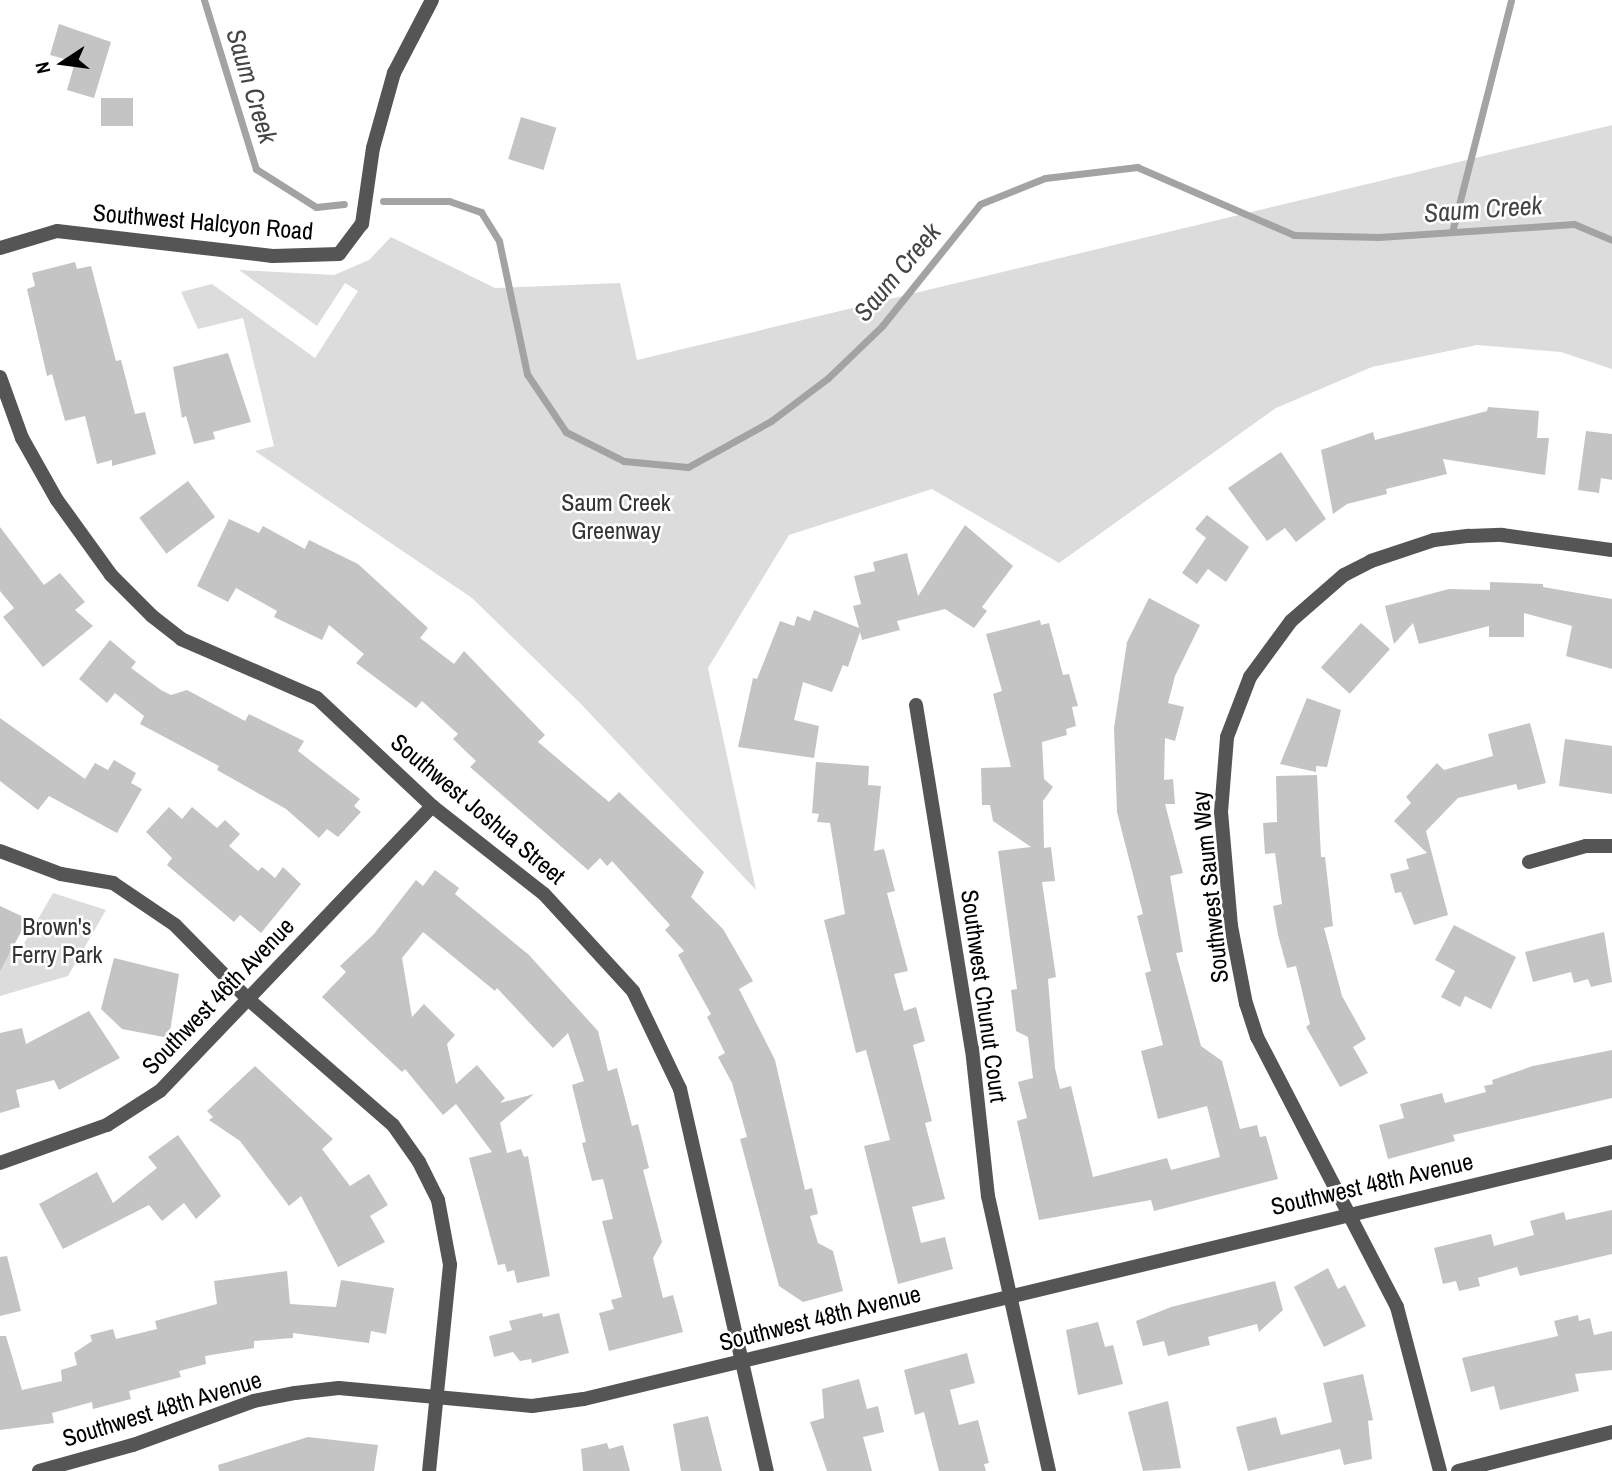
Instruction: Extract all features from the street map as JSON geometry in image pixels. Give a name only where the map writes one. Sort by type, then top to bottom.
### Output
[{"type":"street","name":"Southwest Halcyon Road","points":[[0,248],[57,231],[273,256],[339,254],[362,224],[373,148],[394,73],[432,0]]},
{"type":"street","name":"Southwest Joshua Street","points":[[0,377],[22,438],[57,500],[111,575],[152,616],[181,639],[317,698],[432,806],[544,894],[633,991],[680,1089],[767,1471]]},
{"type":"street","name":"Southwest Saum Way","points":[[1440,1471],[1408,1337],[1351,1212],[1257,1037],[1237,969],[1222,812],[1222,772],[1237,708],[1250,677],[1291,621],[1344,575],[1371,561],[1434,540],[1469,536],[1502,536],[1612,550]]},
{"type":"street","name":"Southwest Chunut Court","points":[[916,705],[972,1049],[988,1196],[1006,1294],[1049,1471]]},
{"type":"street","name":"Southwest 46th Avenue","points":[[0,1163],[107,1125],[160,1091],[432,806]]},
{"type":"street","points":[[1529,862],[1586,846],[1612,846]]},
{"type":"street","points":[[0,850],[61,873],[113,883],[175,926],[248,999],[393,1125],[438,1200],[450,1265],[429,1471]]},
{"type":"street","name":"Southwest 48th Avenue","points":[[39,1471],[281,1395],[339,1388],[554,1404],[741,1362],[1006,1294],[1612,1152]]},
{"type":"street","points":[[1458,1471],[1612,1432]]},
{"type":"green space","name":"Saum Creek Greenway","points":[[1612,125],[1612,369],[1561,352],[1477,345],[1372,367],[1276,408],[1059,563],[932,489],[789,535],[708,668],[756,890],[582,705],[472,598],[255,451],[274,446],[243,318],[198,329],[181,292],[212,284],[315,358],[358,291],[345,283],[317,326],[239,270],[334,275],[369,260],[391,237],[495,288],[620,283],[637,360]]},
{"type":"green space","name":"Brown's Ferry Park","points":[[53,893],[106,910],[68,976],[0,996],[0,953],[19,952]]},
{"type":"building","points":[[59,24],[111,42],[94,98],[67,90],[75,62],[50,55]]},
{"type":"building","points":[[101,98],[133,98],[133,126],[101,126]]},
{"type":"building","points":[[521,117],[556,128],[544,170],[508,159]]},
{"type":"building","points":[[75,262],[77,269],[91,266],[116,361],[121,360],[135,414],[145,412],[156,454],[112,466],[112,460],[97,464],[85,416],[65,421],[52,374],[47,376],[27,289],[35,286],[32,273]]},
{"type":"building","points":[[228,353],[251,422],[213,432],[215,439],[194,444],[186,416],[182,418],[173,367]]},
{"type":"building","points":[[1488,407],[1539,411],[1537,438],[1549,438],[1545,475],[1443,459],[1447,474],[1386,489],[1387,494],[1347,504],[1333,514],[1321,450],[1373,432],[1375,440],[1487,411]]},
{"type":"building","points":[[1586,431],[1612,434],[1612,480],[1601,478],[1599,493],[1578,490]]},
{"type":"building","points":[[1281,452],[1326,519],[1296,542],[1285,528],[1267,541],[1228,488]]},
{"type":"building","points":[[188,481],[215,517],[166,554],[139,518]]},
{"type":"building","points":[[1207,515],[1249,547],[1226,582],[1208,569],[1197,584],[1182,573],[1206,538],[1195,529]]},
{"type":"building","points":[[229,519],[259,533],[263,526],[305,549],[309,540],[358,564],[428,628],[420,638],[454,664],[464,651],[545,735],[538,742],[609,802],[619,792],[704,872],[691,897],[723,929],[753,981],[739,989],[775,1060],[805,1190],[812,1188],[818,1214],[810,1216],[818,1243],[833,1251],[843,1291],[803,1302],[779,1286],[740,1139],[747,1137],[732,1083],[718,1057],[725,1053],[707,1017],[711,1014],[678,955],[684,951],[665,930],[670,925],[612,861],[607,866],[600,858],[588,870],[470,767],[476,761],[453,739],[458,734],[422,701],[416,708],[356,663],[364,654],[329,625],[322,640],[274,617],[277,611],[236,588],[228,602],[197,586]]},
{"type":"building","points":[[965,525],[1013,566],[982,607],[987,611],[974,628],[945,609],[897,621],[900,630],[862,640],[860,632],[848,667],[843,665],[832,692],[803,682],[794,720],[819,726],[814,758],[738,747],[753,678],[757,679],[780,621],[794,626],[797,616],[810,621],[814,610],[859,628],[853,606],[861,604],[854,576],[875,571],[873,562],[907,553],[918,596]]},
{"type":"building","points":[[0,527],[44,585],[60,573],[85,602],[75,610],[93,626],[43,667],[3,617],[14,608],[0,591]]},
{"type":"building","points":[[1490,582],[1543,584],[1543,587],[1612,599],[1612,669],[1566,656],[1572,626],[1524,613],[1524,637],[1489,637],[1489,626],[1419,644],[1413,623],[1394,644],[1385,606],[1449,589],[1490,590]]},
{"type":"building","points":[[1149,598],[1200,625],[1175,676],[1168,703],[1184,707],[1175,741],[1165,738],[1164,780],[1173,779],[1175,804],[1165,804],[1183,873],[1170,876],[1183,952],[1176,953],[1201,1046],[1222,1061],[1240,1129],[1257,1125],[1260,1137],[1266,1136],[1278,1179],[1154,1211],[1151,1200],[1039,1220],[1017,1121],[1027,1118],[1018,1082],[1033,1078],[1028,1037],[1016,1031],[1011,990],[1017,989],[998,851],[1031,847],[993,821],[990,805],[982,805],[981,768],[1011,767],[993,694],[1002,691],[986,634],[1040,620],[1041,625],[1049,623],[1063,675],[1069,674],[1078,706],[1072,707],[1076,726],[1066,729],[1067,735],[1042,742],[1044,779],[1053,787],[1043,801],[1044,848],[1051,847],[1055,881],[1042,882],[1056,977],[1048,979],[1055,1068],[1060,1089],[1071,1086],[1093,1177],[1167,1158],[1171,1170],[1220,1157],[1207,1106],[1158,1119],[1141,1051],[1163,1045],[1145,973],[1151,971],[1137,916],[1143,914],[1117,812],[1114,728],[1127,642]]},
{"type":"building","points":[[1361,623],[1390,649],[1350,694],[1321,668]]},
{"type":"building","points":[[110,640],[136,662],[131,668],[161,690],[171,695],[187,690],[245,721],[249,714],[304,741],[298,751],[360,799],[354,806],[361,812],[338,837],[327,829],[319,838],[286,809],[217,770],[219,766],[140,724],[144,716],[115,693],[107,703],[79,679]]},
{"type":"building","points":[[1307,698],[1341,710],[1327,767],[1316,766],[1316,772],[1280,764]]},
{"type":"building","points":[[0,718],[85,779],[95,763],[108,770],[114,760],[136,773],[131,783],[142,789],[117,833],[49,796],[38,810],[0,781]]},
{"type":"building","points":[[1530,723],[1546,783],[1518,790],[1516,784],[1458,798],[1426,831],[1448,915],[1414,925],[1401,892],[1395,893],[1390,874],[1409,869],[1406,859],[1427,853],[1394,821],[1411,803],[1406,797],[1437,763],[1444,770],[1493,756],[1488,734]]},
{"type":"building","points":[[1565,739],[1612,746],[1612,794],[1559,786]]},
{"type":"building","points":[[816,762],[869,766],[868,785],[881,786],[874,851],[884,849],[895,891],[887,893],[908,971],[894,974],[904,1011],[916,1007],[925,1041],[913,1045],[932,1121],[925,1123],[945,1199],[912,1207],[921,1243],[945,1237],[953,1269],[898,1284],[864,1146],[890,1140],[866,1050],[856,1053],[824,920],[845,914],[830,823],[817,822],[819,814],[812,813]]},
{"type":"building","points":[[1317,775],[1321,857],[1325,857],[1333,926],[1324,928],[1342,996],[1366,1039],[1353,1047],[1368,1073],[1340,1087],[1306,1027],[1310,1024],[1296,966],[1287,968],[1273,906],[1282,904],[1275,853],[1265,854],[1263,823],[1277,822],[1276,776]]},
{"type":"building","points":[[169,807],[182,819],[192,807],[217,828],[225,820],[240,834],[229,846],[258,871],[262,867],[275,878],[283,867],[301,884],[261,933],[240,915],[234,922],[167,865],[172,858],[146,832]]},
{"type":"building","points":[[435,870],[459,888],[455,894],[529,955],[598,1031],[608,1071],[617,1068],[632,1126],[638,1124],[649,1168],[643,1170],[662,1242],[653,1258],[663,1298],[673,1295],[683,1332],[609,1351],[599,1313],[614,1309],[611,1300],[622,1297],[602,1221],[613,1219],[603,1179],[592,1181],[582,1143],[586,1142],[572,1085],[584,1081],[568,1033],[553,1048],[497,988],[495,991],[423,932],[402,958],[412,1017],[424,1004],[455,1035],[447,1044],[456,1084],[477,1065],[505,1098],[500,1103],[534,1094],[500,1123],[507,1153],[521,1149],[524,1157],[528,1156],[550,1276],[517,1283],[514,1270],[507,1272],[505,1264],[498,1265],[469,1158],[492,1152],[456,1104],[443,1115],[405,1069],[402,1072],[322,997],[346,972],[340,966],[374,934],[416,880],[423,886]]},
{"type":"building","points":[[0,906],[28,919],[0,971]]},
{"type":"building","points":[[1454,925],[1516,957],[1491,1009],[1465,996],[1460,1007],[1441,997],[1455,971],[1435,960]]},
{"type":"building","points":[[1604,932],[1612,982],[1591,987],[1588,979],[1574,983],[1571,972],[1533,982],[1525,952]]},
{"type":"building","points":[[114,958],[179,974],[169,1038],[122,1029],[101,1009]]},
{"type":"building","points":[[89,1011],[120,1058],[59,1090],[54,1080],[16,1090],[20,1107],[0,1113],[0,1033],[22,1028],[26,1044]]},
{"type":"building","points":[[1612,1050],[1612,1098],[1453,1135],[1455,1141],[1388,1159],[1379,1125],[1404,1118],[1400,1104],[1442,1093],[1445,1103],[1486,1092],[1484,1086],[1493,1084],[1492,1080],[1533,1066]]},
{"type":"building","points":[[255,1066],[333,1139],[322,1149],[350,1186],[369,1174],[388,1205],[370,1216],[385,1242],[338,1267],[301,1196],[289,1206],[240,1141],[209,1120],[213,1117],[207,1111]]},
{"type":"building","points":[[178,1135],[221,1196],[196,1219],[184,1203],[162,1221],[149,1205],[63,1249],[39,1204],[97,1172],[113,1203],[157,1168],[148,1157]]},
{"type":"building","points":[[1612,1210],[1612,1254],[1520,1276],[1517,1267],[1478,1278],[1480,1286],[1459,1291],[1456,1281],[1443,1284],[1434,1248],[1491,1234],[1494,1246],[1534,1235],[1530,1221],[1564,1212],[1566,1220]]},
{"type":"building","points":[[7,1256],[21,1311],[0,1316],[0,1257]]},
{"type":"building","points":[[1328,1268],[1338,1289],[1345,1285],[1366,1326],[1324,1347],[1294,1287]]},
{"type":"building","points":[[287,1271],[290,1304],[336,1307],[341,1280],[394,1288],[386,1334],[371,1331],[369,1343],[293,1333],[293,1338],[254,1341],[254,1348],[205,1356],[206,1364],[179,1371],[181,1377],[129,1391],[131,1399],[93,1409],[92,1402],[52,1413],[54,1423],[0,1430],[0,1336],[6,1336],[22,1390],[62,1381],[61,1370],[77,1365],[74,1353],[92,1341],[90,1335],[113,1329],[116,1339],[157,1329],[155,1321],[217,1304],[214,1281]]},
{"type":"building","points":[[1275,1281],[1283,1310],[1259,1332],[1257,1324],[1208,1337],[1210,1345],[1168,1356],[1164,1341],[1143,1346],[1136,1321],[1171,1307]]},
{"type":"building","points":[[542,1313],[543,1317],[559,1313],[569,1353],[532,1363],[531,1359],[520,1361],[513,1352],[494,1357],[489,1336],[512,1330],[509,1321]]},
{"type":"building","points":[[1578,1315],[1579,1321],[1590,1318],[1594,1335],[1612,1331],[1612,1370],[1575,1374],[1579,1391],[1500,1410],[1494,1386],[1471,1392],[1462,1358],[1558,1336],[1554,1321]]},
{"type":"building","points":[[1098,1322],[1105,1347],[1113,1345],[1123,1384],[1078,1395],[1066,1330]]},
{"type":"building","points":[[967,1353],[975,1383],[950,1390],[959,1425],[978,1420],[989,1463],[984,1464],[986,1471],[939,1471],[924,1412],[915,1415],[904,1370]]},
{"type":"building","points":[[1363,1374],[1373,1420],[1368,1421],[1372,1459],[1344,1465],[1340,1449],[1248,1471],[1236,1427],[1276,1417],[1281,1435],[1332,1422],[1323,1383]]},
{"type":"building","points":[[859,1379],[867,1409],[878,1406],[884,1432],[863,1437],[872,1471],[827,1471],[810,1422],[824,1418],[822,1389]]},
{"type":"building","points":[[1168,1401],[1181,1468],[1143,1471],[1128,1412]]},
{"type":"building","points":[[708,1416],[722,1471],[681,1471],[673,1424]]},
{"type":"building","points":[[308,1437],[378,1445],[374,1471],[219,1471],[218,1465]]},
{"type":"building","points":[[607,1443],[609,1449],[623,1445],[630,1471],[583,1471],[581,1449]]},
{"type":"waterway","name":"Saum Creek","points":[[204,0],[256,169],[316,207],[344,204]]},
{"type":"waterway","points":[[1452,232],[1511,0]]},
{"type":"waterway","name":"Saum Creek","points":[[383,201],[449,201],[481,212],[499,241],[527,374],[566,432],[624,461],[688,467],[771,421],[828,378],[882,326],[980,204],[1045,178],[1137,167],[1294,235],[1379,237],[1574,224],[1612,240]]}]
